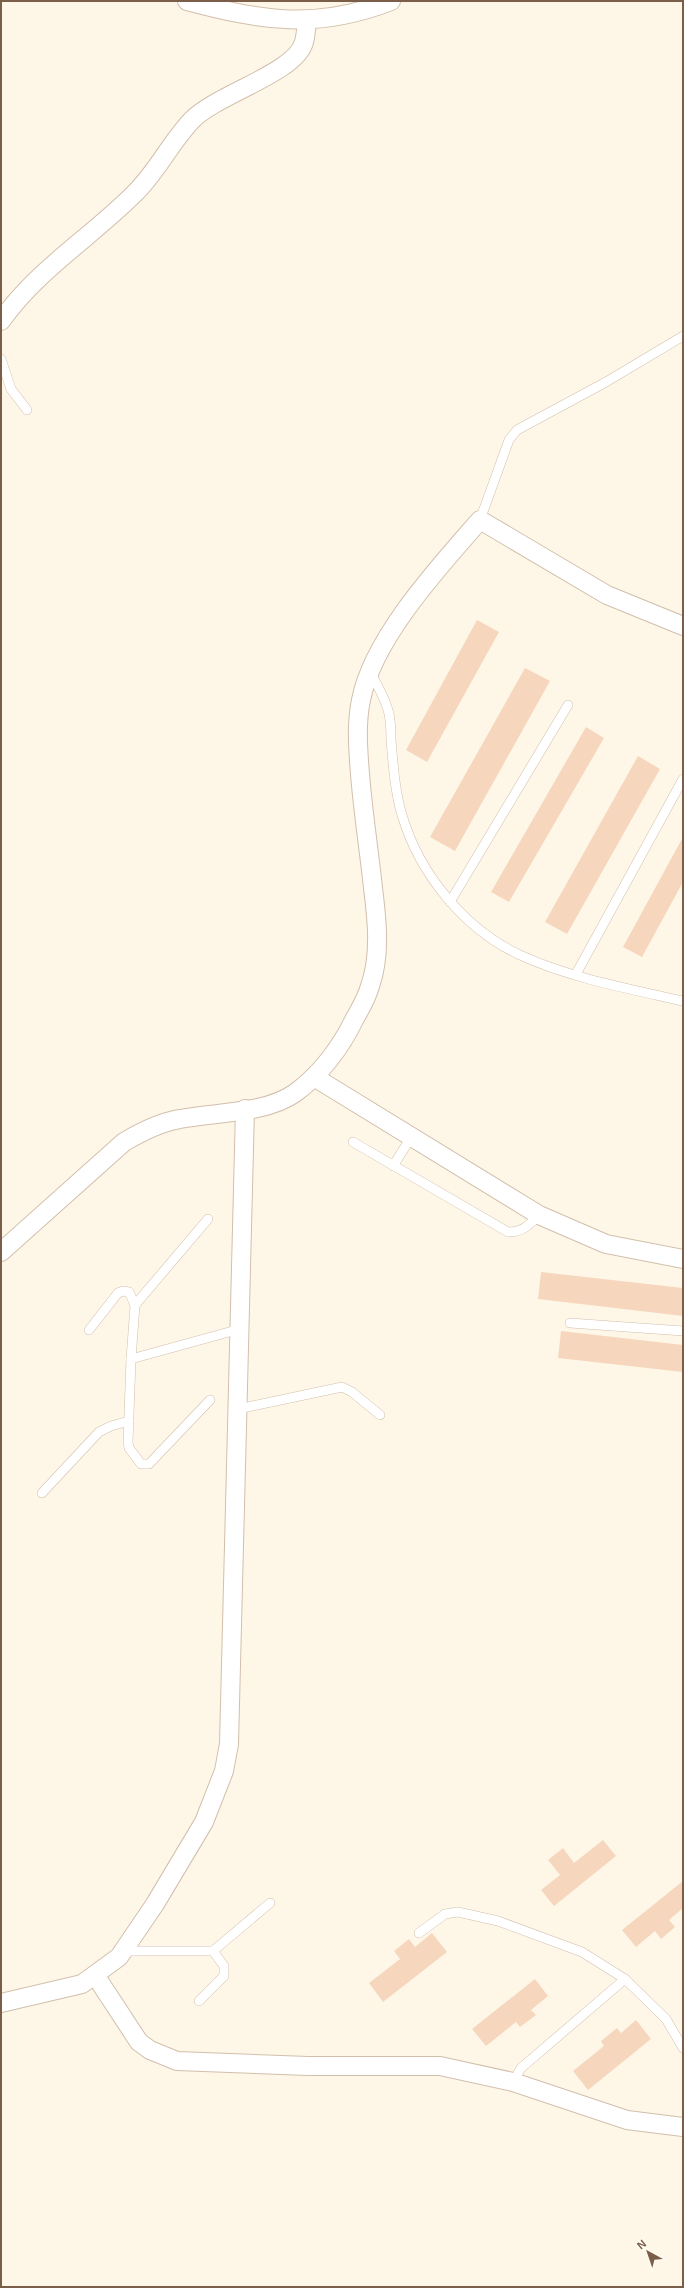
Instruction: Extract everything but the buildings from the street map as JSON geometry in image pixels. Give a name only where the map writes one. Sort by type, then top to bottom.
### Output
[{"type":"street","points":[[187,1],[254,17],[281,21],[307,21],[336,18],[366,11],[391,1]]},
{"type":"street","points":[[1,321],[25,290],[45,270],[110,216],[145,183],[192,120],[223,98],[289,62],[304,43],[307,21]]},
{"type":"street","points":[[1,1252],[111,1152],[139,1133],[178,1119],[265,1107],[279,1102],[295,1093],[314,1077],[348,1033],[371,986],[377,951],[377,920],[357,740],[361,699],[370,672],[403,615],[480,520],[606,595],[683,626]]},
{"type":"street","points":[[314,1077],[539,1215],[606,1244],[683,1259]]},
{"type":"street","points":[[1,2003],[82,1984],[123,1952],[187,1852],[204,1822],[224,1771],[229,1744],[245,1109]]},
{"type":"street","points":[[95,1975],[139,2042],[150,2050],[177,2061],[308,2066],[440,2066],[513,2082],[627,2120],[683,2127]]},
{"type":"lane","points":[[480,520],[509,440],[517,430],[606,382],[683,336]]},
{"type":"lane","points":[[1,359],[11,389],[27,410]]},
{"type":"lane","points":[[370,672],[380,689],[389,711],[393,758],[401,814],[414,849],[450,902],[490,938],[520,955],[576,974],[683,1001]]},
{"type":"lane","points":[[450,902],[568,705]]},
{"type":"lane","points":[[576,974],[683,779]]},
{"type":"lane","points":[[393,1166],[412,1136]]},
{"type":"lane","points":[[353,1142],[508,1232],[516,1232],[527,1228],[539,1215]]},
{"type":"lane","points":[[135,1305],[208,1219]]},
{"type":"lane","points":[[88,1330],[118,1293],[122,1291],[129,1292],[135,1305],[131,1359],[129,1448],[141,1464],[145,1466],[149,1464],[210,1400]]},
{"type":"lane","points":[[570,1323],[683,1331]]},
{"type":"lane","points":[[131,1359],[240,1329]]},
{"type":"lane","points":[[238,1409],[342,1387],[352,1392],[380,1415]]},
{"type":"lane","points":[[42,1494],[100,1432],[111,1426],[129,1421]]},
{"type":"lane","points":[[123,1952],[213,1951],[270,1903]]},
{"type":"lane","points":[[419,1933],[445,1914],[458,1912],[498,1921],[582,1952],[625,1979],[666,2019],[683,2048]]},
{"type":"lane","points":[[199,2001],[224,1976],[224,1966],[213,1951]]},
{"type":"lane","points":[[513,2082],[521,2068],[625,1979]]}]
